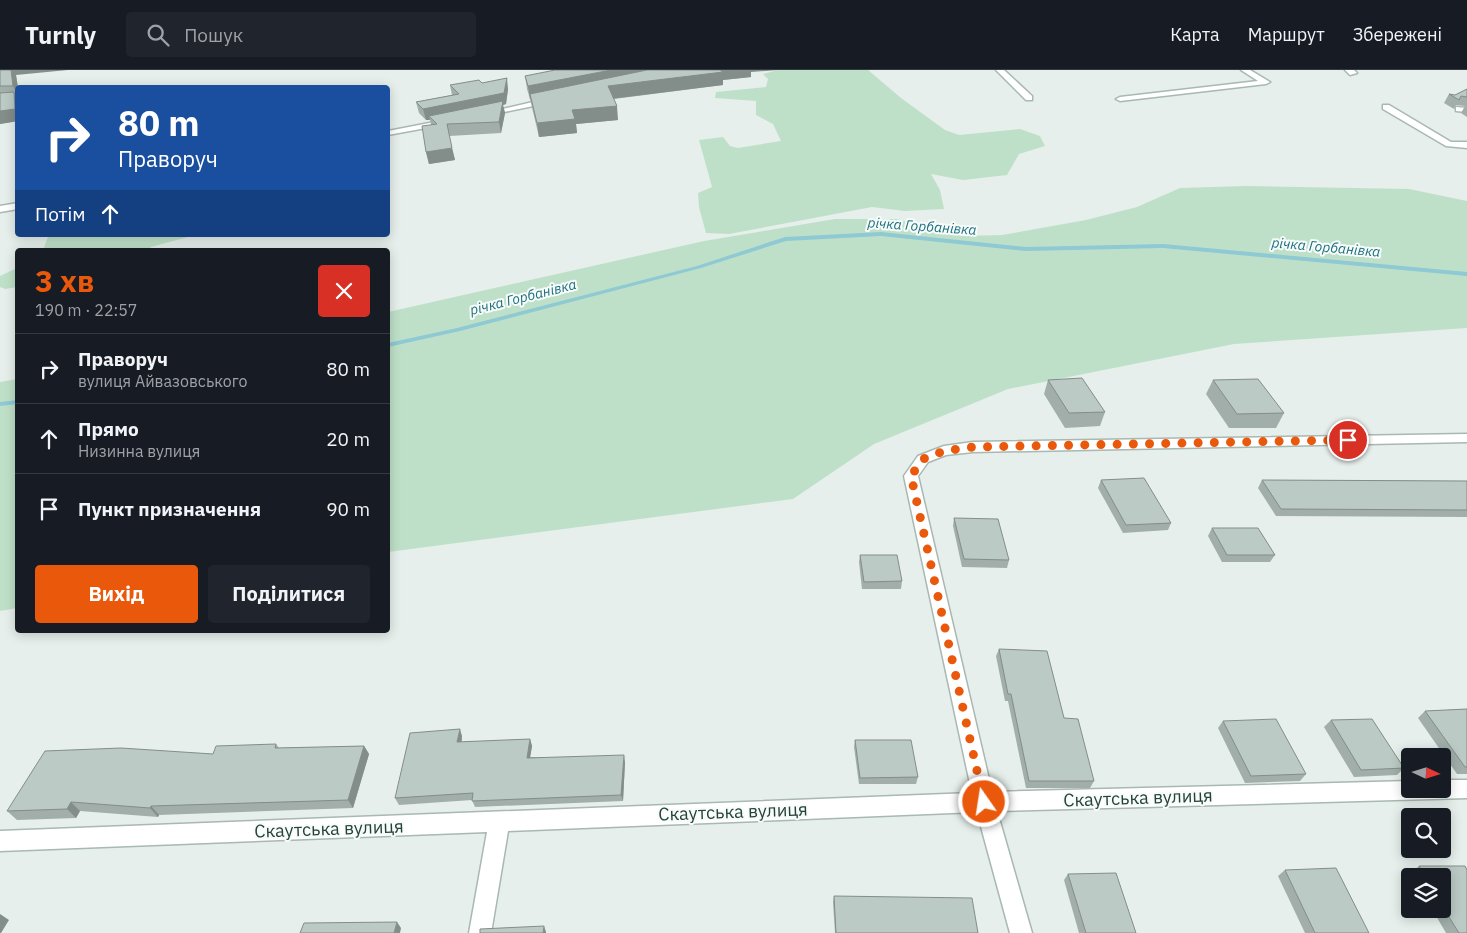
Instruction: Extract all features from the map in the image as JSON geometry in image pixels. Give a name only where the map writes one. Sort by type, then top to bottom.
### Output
[{"type":"street","points":[[1000,70],[1029,98]]},
{"type":"street","points":[[1120,99],[1266,82],[1245,70]]},
{"type":"street","points":[[478,115],[563,97]]},
{"type":"street","points":[[1386,107],[1449,144],[1467,145]]},
{"type":"street","points":[[390,133],[459,119]]},
{"type":"street","points":[[0,209],[15,206]]},
{"type":"street","points":[[1021,933],[984,802],[911,476],[923,459],[944,451],[973,447],[1467,438]]},
{"type":"street","name":"Скаутська вулиця","points":[[0,841],[984,802],[1467,789]]},
{"type":"street","points":[[480,933],[499,822]]},
{"type":"green space","points":[[778,70],[868,70],[901,98],[945,130],[959,135],[1020,129],[1040,136],[1045,146],[1019,154],[1007,175],[963,180],[931,174],[940,190],[944,209],[905,211],[872,207],[729,234],[706,233],[699,207],[698,193],[712,187],[699,140],[723,137],[730,146],[738,148],[781,141],[773,124],[756,115],[756,101],[715,98],[716,92],[766,87],[768,79],[763,74]]},
{"type":"green space","points":[[1246,186],[1409,189],[1467,201],[1467,328],[1234,344],[1008,389],[874,444],[793,499],[390,552],[390,312],[704,241],[835,219],[896,219],[963,236],[1002,235],[1086,220],[1137,207],[1180,188]]},
{"type":"green space","points":[[48,237],[188,237],[151,248],[44,248]]},
{"type":"green space","points":[[15,269],[15,287],[5,289],[0,287],[0,276]]},
{"type":"green space","points":[[15,379],[15,608],[0,611],[0,382]]},
{"type":"building","points":[[0,70],[11,70],[13,86],[0,86]]},
{"type":"building","points":[[555,70],[611,70],[528,86],[525,76]]},
{"type":"building","points":[[647,70],[720,70],[723,72],[608,86],[617,106],[572,110],[575,119],[537,123],[530,94]]},
{"type":"building","points":[[507,78],[504,93],[423,109],[416,102],[459,94],[450,85],[479,80],[482,83]]},
{"type":"building","points":[[1467,89],[1467,97],[1461,96],[1459,100],[1449,94],[1455,95]]},
{"type":"building","points":[[14,92],[15,109],[0,111],[0,93]]},
{"type":"building","points":[[503,101],[499,122],[447,124],[452,148],[426,152],[422,126],[437,124],[429,116]]},
{"type":"building","points":[[1082,378],[1105,412],[1069,413],[1048,380]]},
{"type":"building","points":[[1258,379],[1284,413],[1237,414],[1213,380]]},
{"type":"building","points":[[1144,478],[1171,523],[1126,525],[1101,480]]},
{"type":"building","points":[[1262,480],[1467,481],[1467,510],[1281,509]]},
{"type":"building","points":[[954,518],[998,519],[1009,560],[964,559]]},
{"type":"building","points":[[1212,528],[1258,528],[1275,555],[1227,555]]},
{"type":"building","points":[[860,555],[897,555],[902,581],[864,582]]},
{"type":"building","points":[[999,649],[1047,651],[1064,718],[1078,719],[1094,781],[1029,781],[1011,694],[1008,694]]},
{"type":"building","points":[[1467,709],[1467,767],[1465,767],[1425,711]]},
{"type":"building","points":[[1276,719],[1306,774],[1251,776],[1223,721]]},
{"type":"building","points":[[1372,719],[1401,763],[1401,768],[1361,770],[1331,720]]},
{"type":"building","points":[[460,729],[457,742],[530,739],[527,758],[624,755],[621,795],[472,801],[473,793],[395,798],[410,733]]},
{"type":"building","points":[[855,740],[911,740],[918,777],[860,778]]},
{"type":"building","points":[[276,744],[275,748],[364,746],[348,800],[151,806],[150,808],[71,802],[67,809],[7,811],[45,751],[121,748],[213,754],[216,746]]},
{"type":"building","points":[[1419,866],[1465,866],[1467,870],[1467,933],[1459,933],[1450,918],[1451,868],[1420,868]]},
{"type":"building","points":[[1336,868],[1369,933],[1315,933],[1285,870]]},
{"type":"building","points":[[1116,873],[1136,933],[1086,933],[1068,874]]},
{"type":"building","points":[[834,896],[972,898],[978,933],[836,933]]},
{"type":"building","points":[[397,922],[394,933],[300,933],[304,923]]},
{"type":"building","points":[[544,926],[543,933],[480,933],[480,929]]},
{"type":"waterway","name":"річка Горбанівка","points":[[390,345],[458,330],[699,267],[785,239],[881,234],[1026,249],[1163,246],[1467,274]]},
{"type":"waterway","name":"річка Горбанівка","points":[[0,404],[15,402]]},
{"type":"route","points":[[984,802],[911,476],[923,459],[944,451],[973,447],[1348,440]]}]
